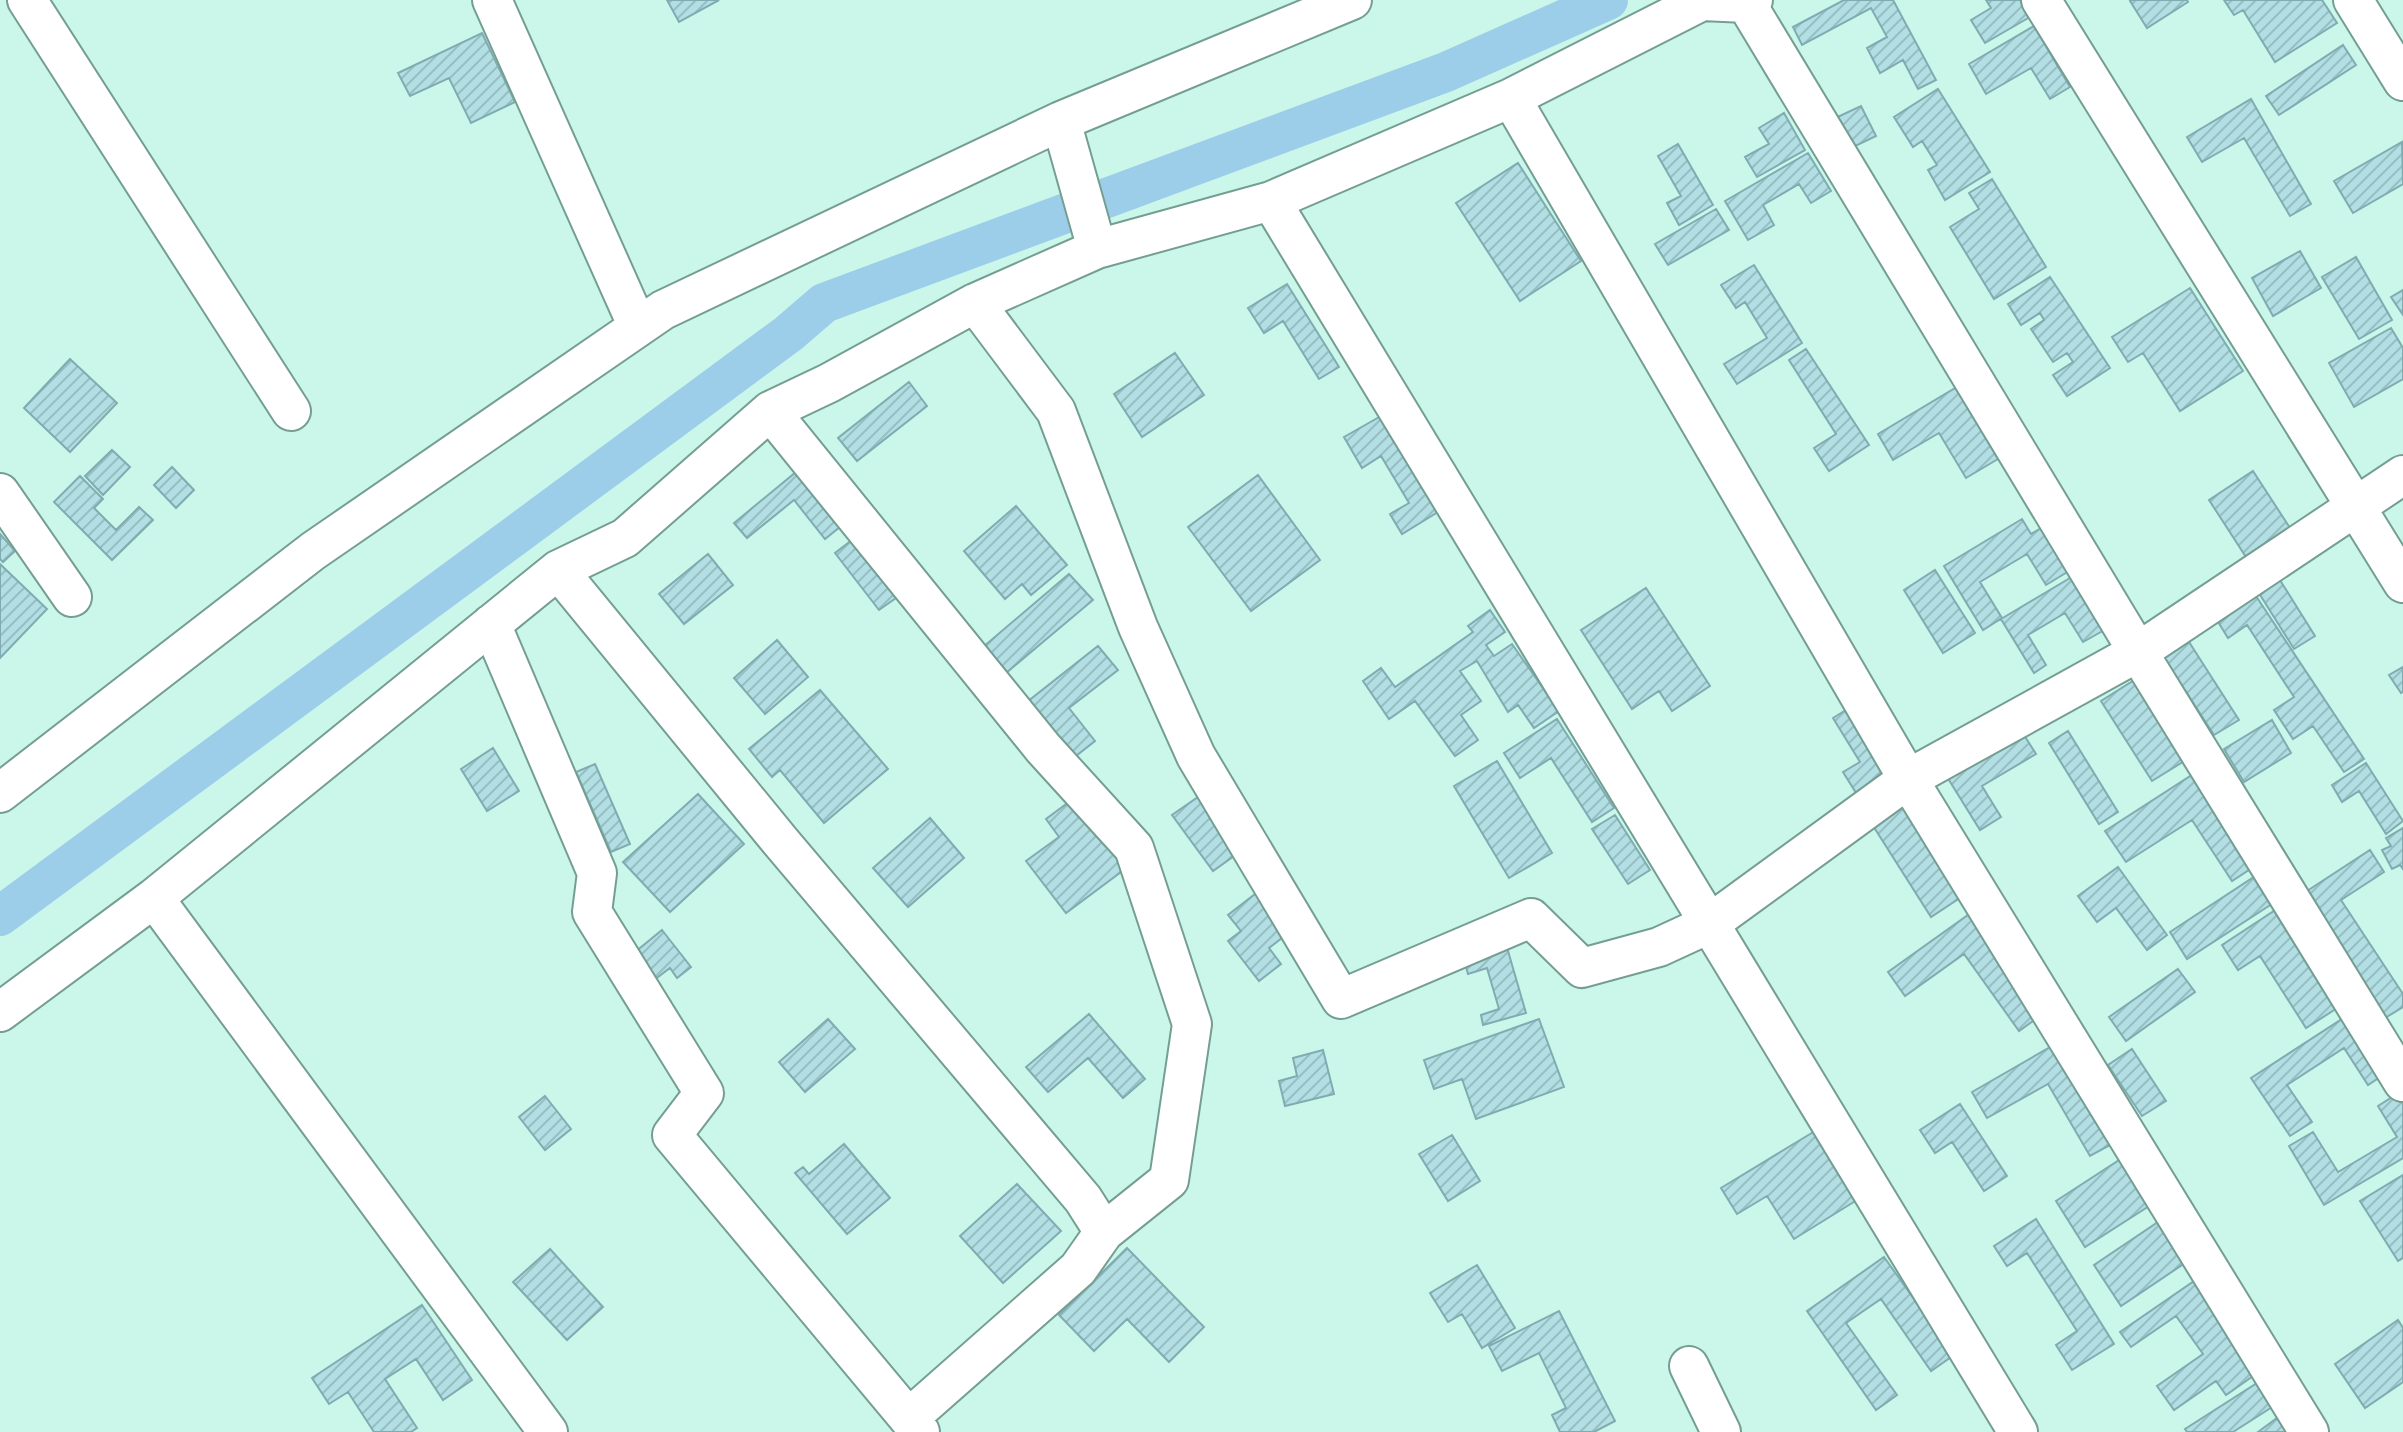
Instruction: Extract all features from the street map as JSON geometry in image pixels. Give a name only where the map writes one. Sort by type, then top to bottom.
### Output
[{"type":"street","points":[[27,0],[291,411]]},
{"type":"street","points":[[492,0],[638,327]]},
{"type":"street","points":[[0,793],[313,551],[663,310],[1061,121],[1316,7],[1352,0]]},
{"type":"street","points":[[2041,0],[2403,583]]},
{"type":"street","points":[[2353,0],[2403,81]]},
{"type":"street","points":[[0,1012],[154,898],[558,570],[625,538],[770,411],[829,383],[975,303],[1097,249],[1271,201],[1511,98],[1702,1],[1750,1],[2138,652],[2403,1082]]},
{"type":"street","points":[[1511,98],[1908,779],[2309,1432]]},
{"type":"street","points":[[1061,121],[1097,249]]},
{"type":"street","points":[[1271,201],[2018,1432]]},
{"type":"street","points":[[975,303],[1056,411],[1138,627],[1196,756],[1341,999],[1531,918],[1582,968],[1659,947],[1709,924],[1908,779],[2138,652],[2403,475]]},
{"type":"street","points":[[491,624],[597,873],[592,912],[704,1093],[672,1135],[914,1425],[1078,1269],[1104,1232],[1169,1180],[1192,1024],[1134,848],[1043,748],[770,411]]},
{"type":"street","points":[[0,493],[72,597]]},
{"type":"street","points":[[558,570],[791,854],[1083,1199],[1104,1232]]},
{"type":"street","points":[[154,898],[548,1432]]},
{"type":"street","points":[[1689,1366],[1721,1432]]},
{"type":"building","points":[[667,0],[719,0],[679,22]]},
{"type":"building","points":[[1844,0],[1893,0],[1936,80],[1918,89],[1903,60],[1880,73],[1867,48],[1887,37],[1871,8],[1802,45],[1793,27]]},
{"type":"building","points":[[1986,0],[2020,0],[2030,17],[1985,43],[1971,20],[1991,8]]},
{"type":"building","points":[[2132,0],[2187,0],[2188,2],[2147,28]]},
{"type":"building","points":[[2224,0],[2322,0],[2337,23],[2275,62],[2243,10],[2234,15]]},
{"type":"building","points":[[2034,26],[2070,87],[2050,99],[2031,68],[1986,94],[1969,64]]},
{"type":"building","points":[[482,33],[515,102],[471,123],[449,78],[410,96],[398,73]]},
{"type":"building","points":[[2343,45],[2356,65],[2279,115],[2266,96]]},
{"type":"building","points":[[1938,89],[1990,172],[1945,200],[1928,170],[1937,165],[1922,141],[1913,147],[1894,117]]},
{"type":"building","points":[[2251,99],[2311,204],[2290,216],[2244,138],[2202,162],[2187,137]]},
{"type":"building","points":[[1861,106],[1876,136],[1845,151],[1831,120]]},
{"type":"building","points":[[1784,113],[1805,150],[1757,177],[1745,157],[1769,144],[1759,128]]},
{"type":"building","points":[[2402,142],[2403,184],[2353,213],[2334,181]]},
{"type":"building","points":[[1678,144],[1713,205],[1679,225],[1667,203],[1681,196],[1658,156]]},
{"type":"building","points":[[1808,153],[1831,191],[1811,203],[1799,184],[1763,205],[1774,225],[1748,240],[1725,201]]},
{"type":"building","points":[[1518,163],[1581,261],[1520,301],[1456,203]]},
{"type":"building","points":[[1992,179],[2046,267],[1994,299],[1950,227],[1979,209],[1969,193]]},
{"type":"building","points":[[1716,209],[1729,230],[1668,265],[1655,244]]},
{"type":"building","points":[[2300,251],[2321,288],[2273,316],[2252,278]]},
{"type":"building","points":[[2356,257],[2392,320],[2359,339],[2322,277]]},
{"type":"building","points":[[1754,265],[1802,343],[1737,384],[1724,364],[1767,338],[1745,302],[1736,308],[1721,285]]},
{"type":"building","points":[[2050,277],[2110,368],[2067,396],[2053,375],[2073,362],[2067,353],[2053,362],[2031,329],[2044,320],[2040,313],[2021,325],[2008,304]]},
{"type":"building","points":[[1287,284],[1339,367],[1319,379],[1283,321],[1264,333],[1248,308]]},
{"type":"building","points":[[2190,288],[2243,371],[2180,411],[2143,353],[2128,362],[2112,337]]},
{"type":"building","points":[[2403,290],[2403,315],[2391,297]]},
{"type":"building","points":[[2391,328],[2403,348],[2403,379],[2354,407],[2329,363]]},
{"type":"building","points":[[1806,349],[1869,445],[1829,471],[1814,448],[1836,434],[1789,360]]},
{"type":"building","points":[[1175,353],[1204,395],[1142,437],[1114,394]]},
{"type":"building","points":[[70,359],[117,403],[70,452],[24,408]]},
{"type":"building","points":[[909,382],[927,406],[857,461],[838,438]]},
{"type":"building","points":[[1957,387],[1998,459],[1966,478],[1939,433],[1893,460],[1878,434]]},
{"type":"building","points":[[1381,416],[1438,512],[1402,534],[1390,514],[1409,503],[1381,456],[1362,468],[1344,437]]},
{"type":"building","points":[[112,450],[130,467],[103,495],[85,476]]},
{"type":"building","points":[[172,467],[194,490],[176,508],[154,485]]},
{"type":"building","points":[[2253,471],[2290,528],[2246,557],[2209,500]]},
{"type":"building","points":[[796,472],[841,526],[825,539],[794,500],[747,538],[734,523]]},
{"type":"building","points":[[1258,475],[1320,560],[1251,611],[1188,527]]},
{"type":"building","points":[[80,476],[103,499],[94,508],[116,530],[139,507],[153,520],[112,560],[54,502]]},
{"type":"building","points":[[1016,506],[1067,565],[1031,595],[1022,584],[1005,599],[964,551]]},
{"type":"building","points":[[2022,519],[2031,534],[2048,524],[2074,568],[2046,585],[2027,554],[1980,582],[2002,618],[1983,630],[1944,566]]},
{"type":"building","points":[[0,534],[15,551],[3,562],[0,559]]},
{"type":"building","points":[[852,540],[896,598],[879,610],[835,553]]},
{"type":"building","points":[[708,554],[733,585],[684,624],[659,594]]},
{"type":"building","points":[[0,564],[47,609],[0,658]]},
{"type":"building","points":[[2273,569],[2315,636],[2294,649],[2252,582]]},
{"type":"building","points":[[1935,570],[1975,633],[1943,653],[1904,590]]},
{"type":"building","points":[[1069,574],[1093,600],[1006,673],[983,647]]},
{"type":"building","points":[[2075,575],[2108,628],[2083,642],[2065,613],[2028,635],[2046,665],[2034,673],[2001,619]]},
{"type":"building","points":[[2250,587],[2364,759],[2344,772],[2313,726],[2293,739],[2274,710],[2294,697],[2247,625],[2228,638],[2212,612]]},
{"type":"building","points":[[1646,588],[1710,686],[1672,711],[1659,691],[1632,709],[1581,630]]},
{"type":"building","points":[[1490,610],[1505,632],[1486,645],[1494,656],[1512,644],[1559,711],[1534,728],[1518,705],[1508,712],[1477,661],[1460,671],[1481,701],[1461,715],[1478,740],[1455,756],[1415,701],[1389,719],[1363,681],[1381,668],[1395,687],[1473,632],[1468,626]]},
{"type":"building","points":[[2182,631],[2239,720],[2214,735],[2157,647]]},
{"type":"building","points":[[777,640],[808,677],[765,714],[734,678]]},
{"type":"building","points":[[1098,646],[1118,670],[1069,708],[1095,741],[1072,759],[1027,702]]},
{"type":"building","points":[[2403,667],[2403,692],[2401,693],[2389,675]]},
{"type":"building","points":[[2136,679],[2186,760],[2152,781],[2101,701]]},
{"type":"building","points":[[820,690],[888,769],[824,823],[780,770],[772,777],[749,749]]},
{"type":"building","points":[[1854,705],[1896,771],[1858,796],[1843,772],[1860,762],[1833,718]]},
{"type":"building","points":[[1557,719],[1614,808],[1592,822],[1551,758],[1520,778],[1504,753]]},
{"type":"building","points":[[2272,720],[2291,753],[2244,782],[2224,749]]},
{"type":"building","points":[[2019,727],[2036,754],[1982,786],[2001,817],[1980,830],[1944,772]]},
{"type":"building","points":[[2068,731],[2118,812],[2099,824],[2049,743]]},
{"type":"building","points":[[493,748],[519,791],[487,811],[461,769]]},
{"type":"building","points":[[1497,761],[1552,853],[1509,878],[1454,786]]},
{"type":"building","points":[[2366,763],[2403,821],[2386,834],[2359,791],[2342,802],[2332,785]]},
{"type":"building","points":[[595,764],[630,844],[611,852],[576,772]]},
{"type":"building","points":[[2195,773],[2255,866],[2232,881],[2192,820],[2126,862],[2105,831]]},
{"type":"building","points":[[698,794],[744,844],[670,912],[623,862]]},
{"type":"building","points":[[1201,795],[1241,851],[1213,871],[1172,815]]},
{"type":"building","points":[[1908,797],[1969,892],[1931,917],[1870,821]]},
{"type":"building","points":[[1073,799],[1125,869],[1066,913],[1026,861],[1059,837],[1046,819]]},
{"type":"building","points":[[1615,815],[1650,870],[1628,884],[1592,829]]},
{"type":"building","points":[[930,818],[964,858],[908,907],[873,868]]},
{"type":"building","points":[[2403,828],[2403,869],[2400,865],[2392,869],[2382,850],[2391,846],[2386,838]]},
{"type":"building","points":[[2370,850],[2384,872],[2341,900],[2403,994],[2403,1007],[2385,1018],[2304,893]]},
{"type":"building","points":[[2118,867],[2167,935],[2147,950],[2116,908],[2097,922],[2078,896]]},
{"type":"building","points":[[2260,873],[2278,900],[2187,959],[2170,932]]},
{"type":"building","points":[[1259,891],[1291,931],[1269,948],[1281,964],[1259,981],[1228,941],[1241,931],[1228,915]]},
{"type":"building","points":[[2280,907],[2342,1005],[2306,1028],[2260,956],[2238,970],[2222,945]]},
{"type":"building","points":[[1975,910],[2047,1011],[2019,1031],[1964,954],[1905,996],[1888,972]]},
{"type":"building","points":[[662,930],[691,967],[677,978],[670,968],[654,980],[634,953]]},
{"type":"building","points":[[1506,944],[1526,1013],[1483,1025],[1481,1015],[1499,1009],[1487,968],[1468,974],[1463,956]]},
{"type":"building","points":[[2178,969],[2195,992],[2126,1041],[2109,1017]]},
{"type":"building","points":[[1089,1014],[1145,1079],[1123,1098],[1088,1058],[1048,1092],[1026,1067]]},
{"type":"building","points":[[2348,1015],[2386,1073],[2368,1085],[2344,1048],[2287,1085],[2312,1122],[2290,1136],[2251,1078]]},
{"type":"building","points":[[828,1019],[855,1049],[805,1092],[779,1062]]},
{"type":"building","points":[[1539,1019],[1564,1087],[1476,1119],[1462,1079],[1434,1089],[1424,1060]]},
{"type":"building","points":[[2064,1039],[2121,1139],[2090,1156],[2048,1084],[1987,1118],[1972,1092]]},
{"type":"building","points":[[2132,1049],[2166,1101],[2142,1116],[2108,1065]]},
{"type":"building","points":[[1323,1050],[1334,1094],[1285,1106],[1279,1081],[1297,1076],[1293,1058]]},
{"type":"building","points":[[2397,1094],[2403,1104],[2403,1158],[2324,1205],[2289,1146],[2313,1132],[2338,1172],[2397,1137],[2378,1106]]},
{"type":"building","points":[[545,1096],[571,1129],[545,1150],[519,1117]]},
{"type":"building","points":[[1960,1104],[2007,1176],[1984,1191],[1952,1142],[1935,1153],[1920,1130]]},
{"type":"building","points":[[1815,1131],[1857,1200],[1794,1239],[1767,1196],[1737,1214],[1721,1188]]},
{"type":"building","points":[[1452,1135],[1480,1181],[1448,1201],[1419,1154]]},
{"type":"building","points":[[844,1144],[890,1198],[847,1234],[795,1173],[803,1167],[809,1174]]},
{"type":"building","points":[[2127,1155],[2157,1201],[2085,1247],[2056,1201]]},
{"type":"building","points":[[2403,1175],[2403,1258],[2398,1261],[2360,1201]]},
{"type":"building","points":[[1017,1184],[1061,1231],[1003,1283],[960,1236]]},
{"type":"building","points":[[2167,1216],[2194,1257],[2121,1306],[2094,1265]]},
{"type":"building","points":[[2036,1219],[2114,1344],[2072,1370],[2056,1345],[2077,1331],[2027,1253],[2007,1266],[1994,1246]]},
{"type":"building","points":[[1127,1248],[1204,1327],[1169,1362],[1127,1319],[1094,1351],[1059,1315]]},
{"type":"building","points":[[550,1249],[603,1307],[567,1340],[513,1282]]},
{"type":"building","points":[[1884,1257],[1954,1355],[1931,1371],[1881,1299],[1846,1323],[1897,1395],[1876,1410],[1807,1311]]},
{"type":"building","points":[[1477,1265],[1515,1328],[1482,1348],[1462,1314],[1448,1322],[1430,1293]]},
{"type":"building","points":[[2200,1277],[2263,1369],[2226,1395],[2216,1381],[2174,1410],[2157,1386],[2203,1354],[2176,1316],[2131,1347],[2120,1332]]},
{"type":"building","points":[[422,1305],[472,1380],[443,1400],[416,1359],[385,1379],[417,1428],[411,1432],[374,1432],[348,1392],[329,1404],[312,1378]]},
{"type":"building","points":[[1559,1311],[1615,1421],[1594,1432],[1560,1432],[1552,1415],[1566,1408],[1539,1353],[1502,1371],[1489,1346]]},
{"type":"building","points":[[2398,1320],[2403,1328],[2403,1382],[2365,1408],[2335,1364]]},
{"type":"building","points":[[2265,1378],[2280,1402],[2233,1432],[2187,1432],[2185,1429]]},
{"type":"building","points":[[2277,1418],[2287,1432],[2258,1432]]},
{"type":"waterway","points":[[0,916],[788,334],[824,303],[1446,72],[1608,0]]}]
